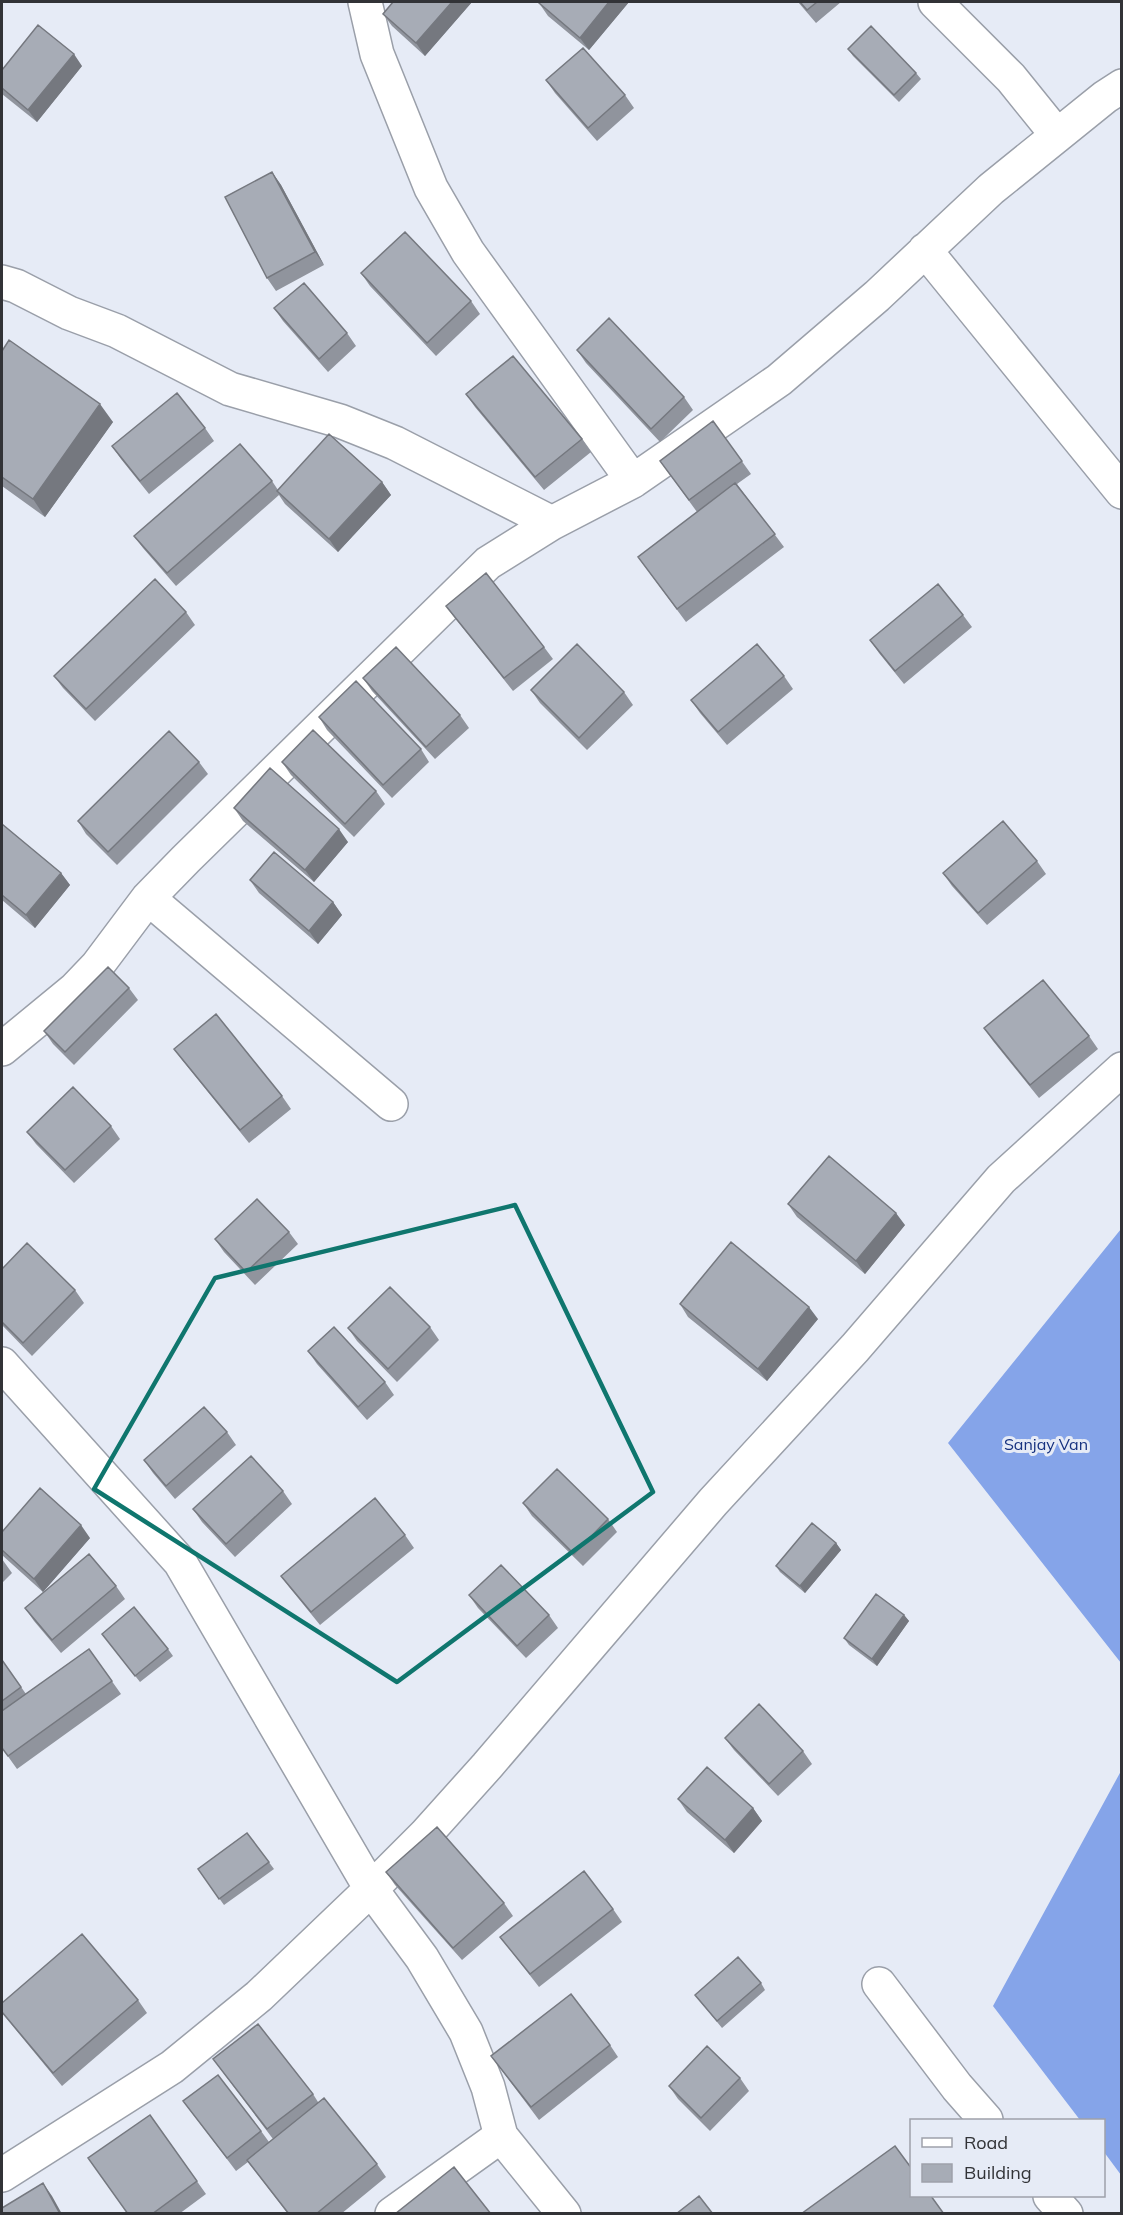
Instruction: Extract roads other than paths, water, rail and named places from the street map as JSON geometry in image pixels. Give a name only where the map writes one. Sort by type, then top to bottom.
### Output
[{"type":"street","points":[[365,2],[377,54],[431,188],[468,252],[633,481]]},
{"type":"street","points":[[935,2],[966,30],[1011,78],[1058,135]]},
{"type":"street","points":[[2,1049],[75,989],[97,966],[148,898],[489,563],[552,523],[633,481],[779,380],[877,296],[991,189],[1122,86]]},
{"type":"street","points":[[925,250],[1122,492]]},
{"type":"street","points":[[2,282],[16,286],[69,313],[117,331],[230,389],[271,403],[340,421],[395,443],[552,523]]},
{"type":"street","points":[[148,898],[391,1104]]},
{"type":"street","points":[[2,2175],[172,2067],[259,1996],[371,1889],[425,1835],[487,1766],[712,1502],[855,1348],[1000,1179],[1122,1069]]},
{"type":"street","points":[[2,1364],[180,1562],[371,1889],[422,1958],[466,2032],[488,2087],[501,2136],[564,2214]]},
{"type":"street","points":[[879,1984],[957,2087],[984,2119]]},
{"type":"street","points":[[392,2214],[501,2136]]},
{"type":"street","points":[[1051,2197],[1066,2214]]},
{"type":"park label","name":"Sanjay Van","points":[[1046,1444]]}]
